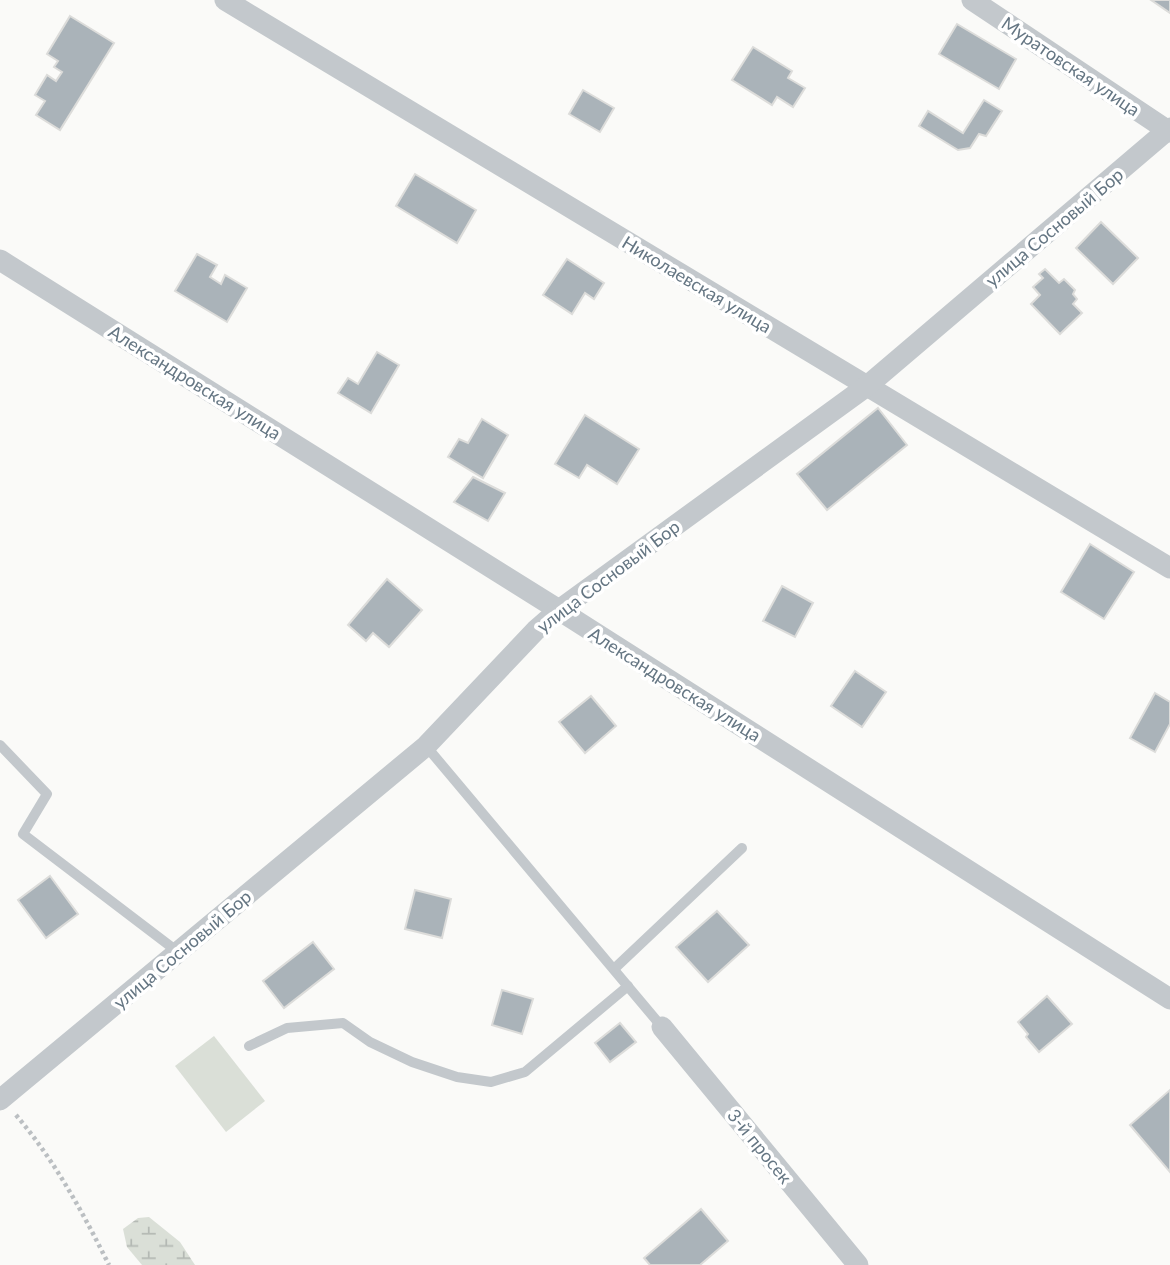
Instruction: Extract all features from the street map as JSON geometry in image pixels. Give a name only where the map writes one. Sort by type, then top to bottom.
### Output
[{"type":"street","name":"Николаевская улица","points":[[225,0],[1170,568]]},
{"type":"street","name":"Муратовская улица","points":[[972,0],[1169,130]]},
{"type":"street","name":"улица Сосновый Бор","points":[[1,1100],[426,746],[536,630],[867,386],[1169,130]]},
{"type":"street","name":"Александровская улица","points":[[0,260],[1170,999]]},
{"type":"street","name":"3-й просек","points":[[662,1027],[858,1265]]},
{"type":"lane","points":[[0,745],[47,794],[23,834],[178,952]]},
{"type":"lane","points":[[426,746],[662,1027]]},
{"type":"lane","points":[[614,969],[742,848]]},
{"type":"lane","points":[[248,1046],[286,1028],[343,1023],[370,1042],[412,1062],[457,1077],[491,1082],[525,1072],[628,986]]},
{"type":"path","points":[[1,1100],[41,1145],[79,1204],[109,1265]]},
{"type":"green space","points":[[214,1036],[265,1101],[226,1132],[175,1066]]},
{"type":"green space","points":[[149,1217],[180,1242],[195,1265],[142,1265],[127,1247],[123,1229],[138,1218]]},
{"type":"building","points":[[1151,0],[1170,0],[1170,13]]},
{"type":"building","points":[[70,16],[114,43],[60,130],[36,115],[45,101],[35,95],[47,75],[56,81],[62,72],[54,67],[58,61],[47,54]]},
{"type":"building","points":[[957,24],[1016,59],[999,89],[939,54]]},
{"type":"building","points":[[753,47],[792,71],[788,78],[805,88],[793,107],[777,97],[772,105],[732,80]]},
{"type":"building","points":[[583,90],[614,108],[600,132],[569,114]]},
{"type":"building","points":[[984,100],[1002,111],[986,136],[979,134],[970,148],[958,150],[919,126],[928,111],[963,133]]},
{"type":"building","points":[[415,174],[476,210],[457,243],[396,206]]},
{"type":"building","points":[[1101,222],[1138,258],[1113,284],[1076,248]]},
{"type":"building","points":[[197,254],[217,265],[210,277],[221,284],[225,275],[247,288],[227,322],[175,291]]},
{"type":"building","points":[[567,259],[604,283],[594,299],[585,293],[572,314],[543,295]]},
{"type":"building","points":[[1045,269],[1059,283],[1064,279],[1075,290],[1073,294],[1077,299],[1073,304],[1082,313],[1060,334],[1031,304],[1040,295],[1033,287],[1043,278],[1039,274]]},
{"type":"building","points":[[377,352],[399,365],[371,413],[338,393],[348,378],[358,384]]},
{"type":"building","points":[[878,408],[907,445],[827,510],[797,474]]},
{"type":"building","points":[[585,415],[639,449],[617,484],[587,465],[579,478],[555,464]]},
{"type":"building","points":[[482,419],[508,435],[483,478],[448,457],[459,439],[468,443]]},
{"type":"building","points":[[473,477],[505,493],[488,521],[454,502]]},
{"type":"building","points":[[1090,544],[1134,572],[1104,619],[1061,592]]},
{"type":"building","points":[[387,579],[422,610],[389,647],[373,633],[366,641],[348,625]]},
{"type":"building","points":[[782,586],[813,603],[795,637],[763,621]]},
{"type":"building","points":[[855,671],[886,692],[862,727],[831,706]]},
{"type":"building","points":[[1155,693],[1170,702],[1170,724],[1155,752],[1130,738]]},
{"type":"building","points":[[591,696],[616,726],[585,753],[559,722]]},
{"type":"building","points":[[50,876],[78,914],[46,938],[18,900]]},
{"type":"building","points":[[415,890],[451,899],[442,938],[405,929]]},
{"type":"building","points":[[717,911],[749,945],[708,982],[676,947]]},
{"type":"building","points":[[313,942],[334,969],[284,1008],[263,981]]},
{"type":"building","points":[[502,990],[533,999],[522,1034],[492,1025]]},
{"type":"building","points":[[1047,996],[1072,1024],[1039,1052],[1018,1022]]},
{"type":"building","points":[[620,1023],[636,1042],[610,1062],[595,1043]]},
{"type":"building","points":[[1170,1090],[1170,1172],[1130,1125]]},
{"type":"building","points":[[701,1209],[728,1241],[700,1265],[650,1265],[644,1258]]}]
